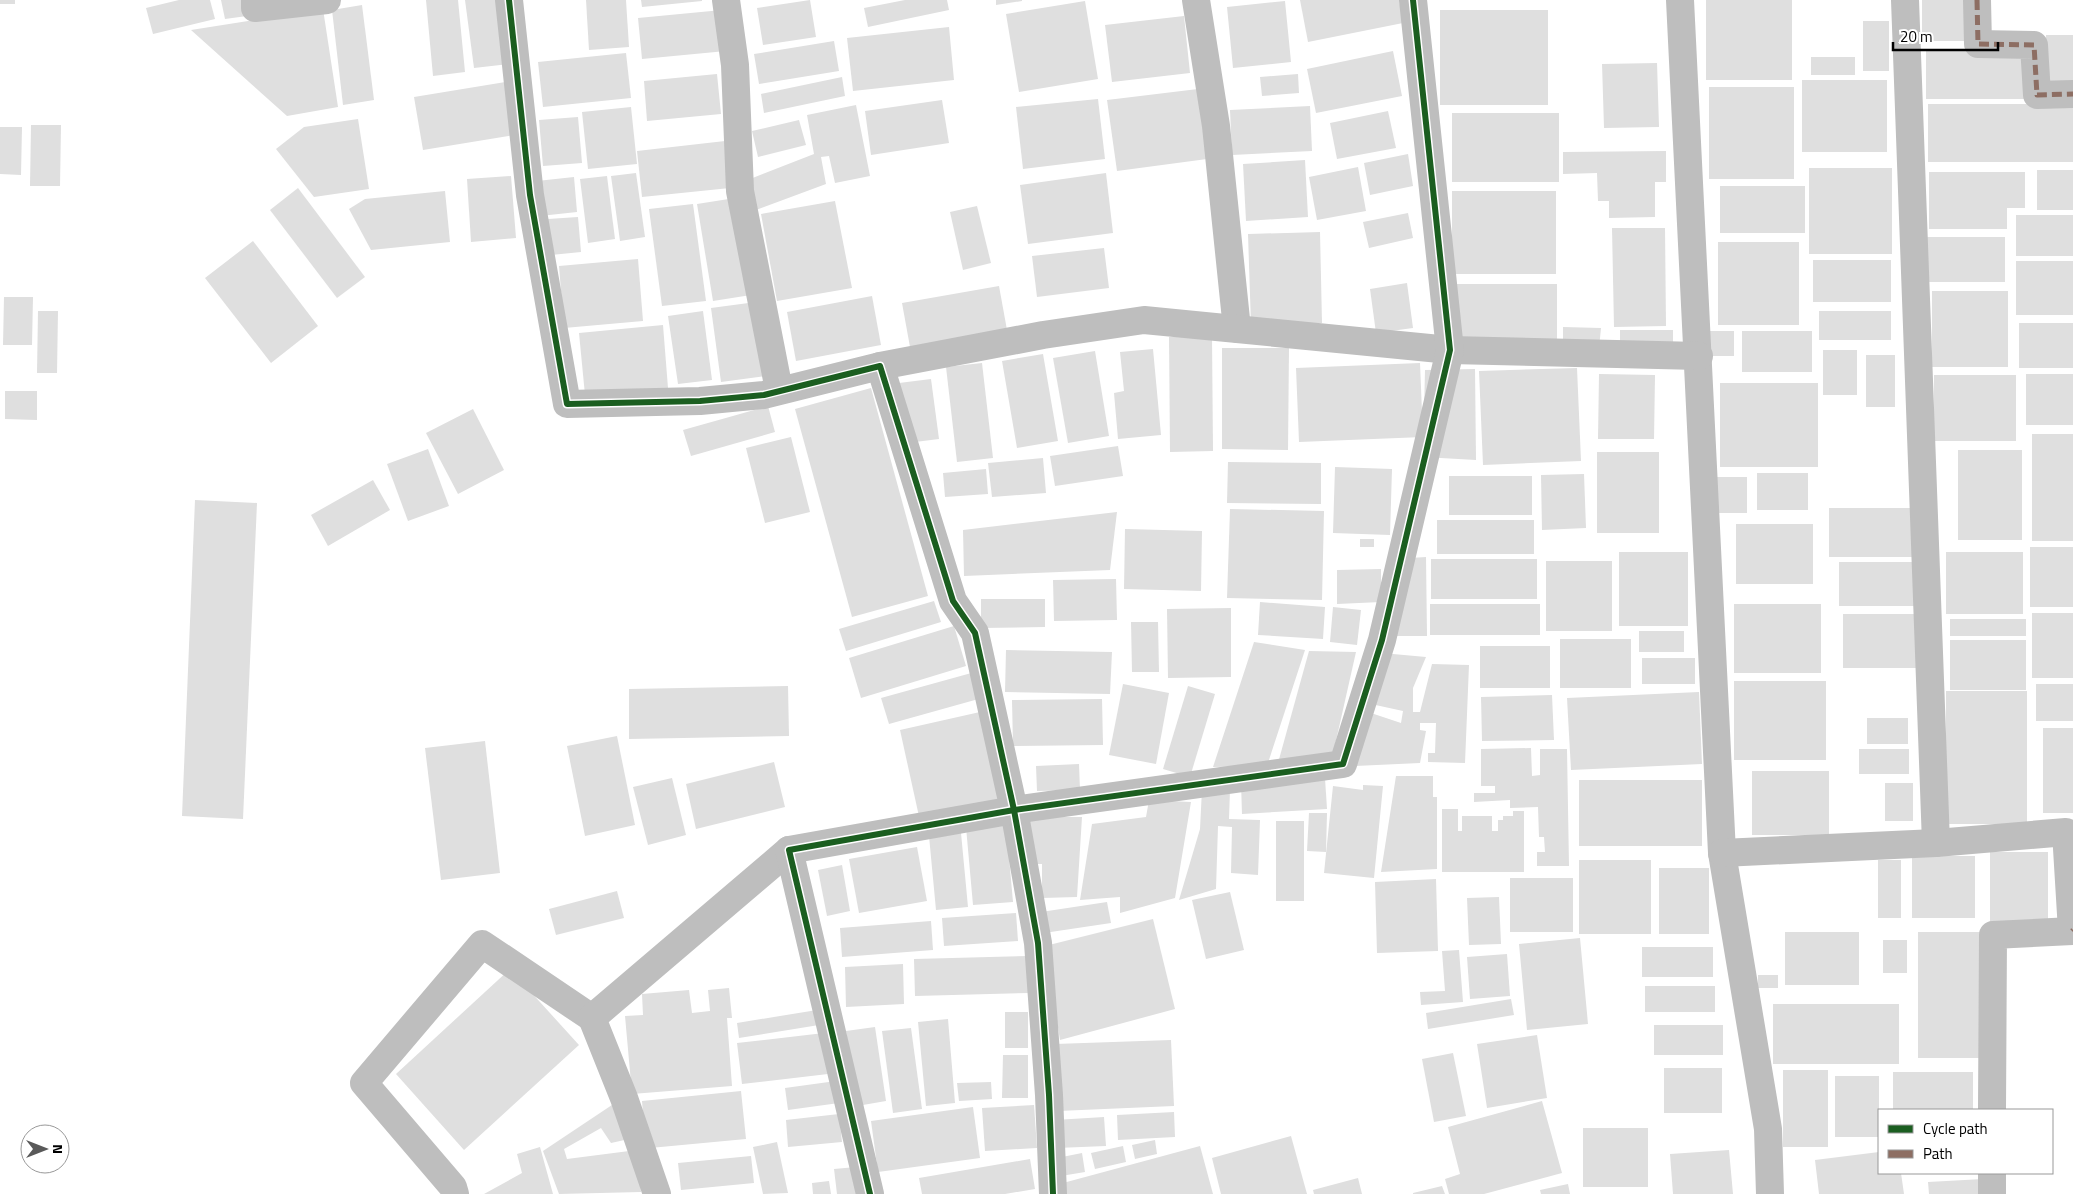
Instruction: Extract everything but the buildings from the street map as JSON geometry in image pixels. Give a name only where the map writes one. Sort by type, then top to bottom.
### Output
[{"type":"street","points":[[254,0],[256,8],[328,0]]},
{"type":"street","points":[[509,0],[530,195],[567,404],[700,401],[764,395],[880,366],[1044,335],[1144,320],[1450,350],[1699,356]]},
{"type":"street","points":[[726,0],[735,65],[740,191],[780,390]]},
{"type":"street","points":[[1196,0],[1216,126],[1237,329]]},
{"type":"street","points":[[592,1018],[789,850],[1014,810],[1343,764],[1382,640],[1450,350],[1413,0]]},
{"type":"street","points":[[1680,0],[1722,853],[1768,1129],[1770,1194]]},
{"type":"street","points":[[1904,0],[1936,843]]},
{"type":"street","points":[[1978,0],[1978,44],[2034,45],[2037,95],[2073,94]]},
{"type":"street","points":[[880,366],[953,601],[975,633],[1014,810],[1038,943],[1049,1095],[1053,1194]]},
{"type":"street","points":[[1722,853],[1936,843],[2066,832],[2072,931],[1993,935],[1992,1109]]},
{"type":"street","points":[[789,850],[870,1194]]},
{"type":"street","points":[[455,1194],[453,1187],[364,1083],[482,944],[592,1018],[624,1098],[656,1194]]},
{"type":"street","points":[[1992,1174],[1992,1194]]},
{"type":"marked path","points":[[1977,0],[1978,44],[2034,45],[2037,95],[2073,94]]},
{"type":"cycle path","points":[[509,0],[530,195],[567,404],[700,401],[764,395],[880,366],[953,601],[975,633],[1014,810],[1038,943],[1049,1095],[1053,1194]]},
{"type":"cycle path","points":[[870,1194],[789,850],[1014,810],[1343,764],[1382,640],[1450,350],[1413,0]]}]
